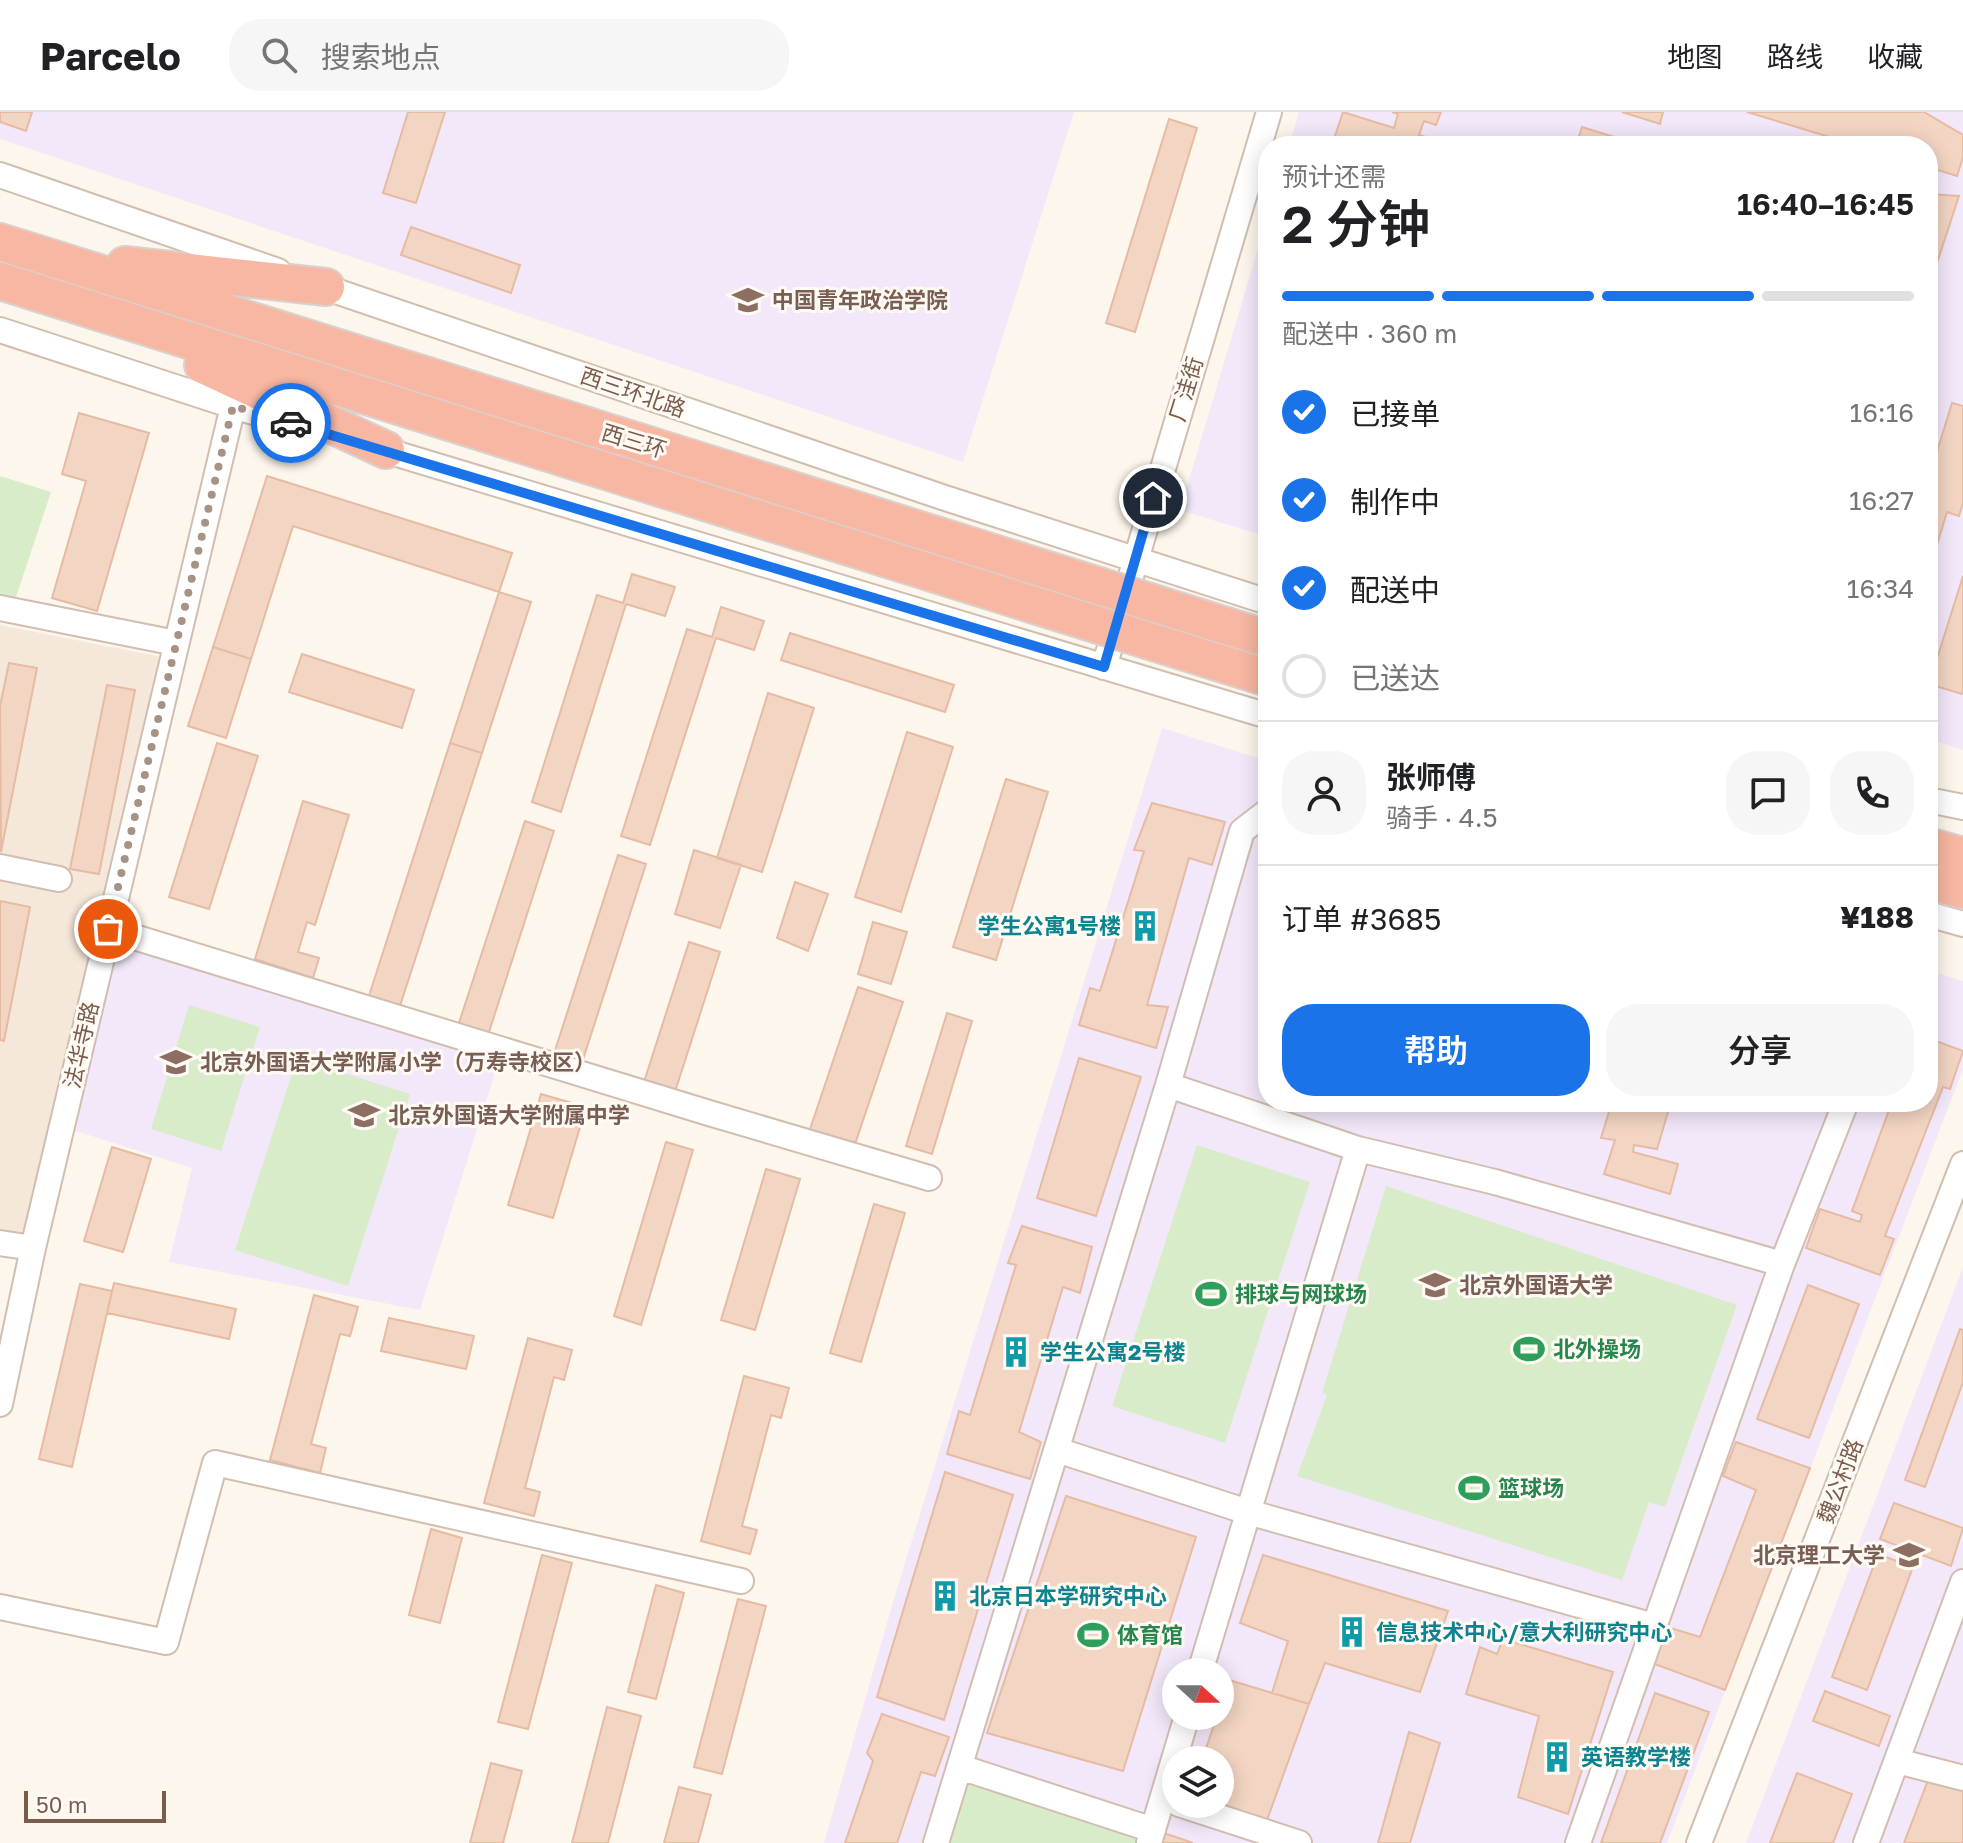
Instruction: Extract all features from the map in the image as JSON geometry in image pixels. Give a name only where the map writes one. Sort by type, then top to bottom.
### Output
[{"type":"highway","name":"西三环","points":[[0,242],[1258,636]]},
{"type":"highway","points":[[41,255],[326,287]]},
{"type":"highway","name":"西三环","points":[[0,281],[1258,675]]},
{"type":"highway","points":[[74,305],[386,450]]},
{"type":"highway","points":[[1938,849],[1963,856]]},
{"type":"highway","points":[[1938,884],[1963,890]]},
{"type":"street","name":"厂洼街","points":[[1262,136],[1269,112]]},
{"type":"street","name":"厂洼街","points":[[1104,667],[1258,149]]},
{"type":"street","name":"西三环北路","points":[[0,175],[945,498],[1258,599]]},
{"type":"street","points":[[0,330],[233,406],[1258,713]]},
{"type":"street","name":"法华寺路","points":[[0,1404],[33,1248],[233,406]]},
{"type":"street","points":[[0,608],[176,643]]},
{"type":"street","points":[[1938,802],[1963,807]]},
{"type":"street","points":[[936,1843],[1168,1085],[1242,831],[1258,819]]},
{"type":"street","points":[[0,867],[59,879]]},
{"type":"street","points":[[1938,917],[1963,924]]},
{"type":"street","points":[[108,929],[929,1178]]},
{"type":"street","points":[[1168,1085],[1358,1149],[1495,1182],[1782,1264]]},
{"type":"street","points":[[1578,1843],[1782,1264],[1842,1112]]},
{"type":"street","points":[[1204,1658],[1358,1149]]},
{"type":"street","name":"魏公村路","points":[[1699,1843],[1963,1164]]},
{"type":"street","points":[[0,1243],[33,1248]]},
{"type":"street","points":[[1057,1450],[1248,1512],[1654,1626]]},
{"type":"street","points":[[0,1607],[166,1642],[215,1463],[741,1581]]},
{"type":"street","points":[[1866,1843],[1963,1582]]},
{"type":"street","points":[[1897,1761],[1963,1778]]},
{"type":"street","points":[[960,1767],[1151,1836],[1162,1818]]},
{"type":"street","points":[[1222,1818],[1299,1843]]},
{"type":"shaded area","name":"中国青年政治学院","points":[[0,112],[1074,112],[963,462],[0,139]]},
{"type":"shaded area","points":[[1299,112],[1963,112],[1963,750],[1938,742],[1938,136],[1292,136]]},
{"type":"shaded area","points":[[1258,249],[1258,534],[1180,510]]},
{"type":"shaded area","points":[[0,625],[162,657],[27,1235],[0,1231]]},
{"type":"shaded area","name":"北京外国语大学","points":[[1162,728],[1258,758],[1258,1112],[1938,1112],[1938,973],[1963,981],[1963,1069],[1667,1843],[824,1843],[893,1602]]},
{"type":"shaded area","name":"北京外国语大学附属中学","points":[[121,944],[498,1063],[420,1310],[169,1262],[192,1168],[70,1129]]},
{"type":"shaded area","name":"北京理工大学","points":[[1963,1267],[1963,1843],[1746,1843]]},
{"type":"green space","points":[[0,476],[51,492],[16,597],[0,594]]},
{"type":"green space","points":[[189,1005],[260,1027],[221,1151],[151,1129]]},
{"type":"green space","points":[[297,1058],[410,1094],[348,1286],[235,1250]]},
{"type":"green space","name":"排球与网球场","points":[[1197,1145],[1310,1182],[1225,1443],[1112,1406]]},
{"type":"green space","name":"北外操场","points":[[1386,1186],[1737,1305],[1665,1507],[1649,1502],[1622,1580],[1297,1476],[1327,1395],[1322,1393]]},
{"type":"green space","points":[[963,1774],[1146,1834],[1143,1843],[942,1843]]},
{"type":"building","points":[[0,112],[32,112],[26,131],[0,122]]},
{"type":"building","points":[[408,112],[445,112],[416,203],[383,193]]},
{"type":"building","points":[[1343,112],[1394,128],[1398,114],[1392,112],[1441,112],[1436,125],[1424,121],[1419,135],[1422,136],[1335,136]]},
{"type":"building","points":[[1622,112],[1663,112],[1660,124]]},
{"type":"building","points":[[1747,112],[1924,112],[1963,135],[1963,157],[1957,176],[1938,170],[1938,136],[1826,136]]},
{"type":"building","points":[[1169,119],[1197,128],[1135,332],[1106,323]]},
{"type":"building","points":[[1582,127],[1611,136],[1579,136]]},
{"type":"building","points":[[1938,195],[1959,196],[1938,260]]},
{"type":"building","points":[[411,227],[520,265],[511,293],[401,255]]},
{"type":"building","points":[[1952,403],[1963,406],[1963,503],[1959,516],[1947,512],[1938,541],[1938,448]]},
{"type":"building","points":[[79,413],[149,433],[97,611],[52,598],[86,481],[62,474]]},
{"type":"building","points":[[267,476],[512,553],[499,592],[293,526],[251,659],[213,647]]},
{"type":"building","points":[[632,574],[675,587],[665,616],[626,604],[561,812],[532,802],[597,595],[623,603]]},
{"type":"building","points":[[1963,576],[1962,694],[1938,687],[1938,655]]},
{"type":"building","points":[[499,592],[531,602],[482,753],[450,743]]},
{"type":"building","points":[[721,607],[764,621],[754,650],[716,638],[650,845],[621,836],[687,629],[712,637]]},
{"type":"building","points":[[790,633],[954,685],[945,712],[781,660]]},
{"type":"building","points":[[213,647],[251,659],[226,738],[188,726]]},
{"type":"building","points":[[302,654],[414,690],[402,728],[289,692]]},
{"type":"building","points":[[9,663],[37,668],[1,852],[0,706]]},
{"type":"building","points":[[107,685],[135,690],[99,874],[70,869]]},
{"type":"building","points":[[768,693],[814,708],[762,872],[717,858]]},
{"type":"building","points":[[907,732],[953,747],[901,912],[855,897]]},
{"type":"building","points":[[217,743],[258,756],[209,909],[169,897]]},
{"type":"building","points":[[450,743],[482,753],[399,1009],[368,999]]},
{"type":"building","points":[[1006,779],[1048,792],[996,960],[953,947]]},
{"type":"building","points":[[303,801],[349,815],[315,925],[307,922],[298,952],[319,958],[313,978],[255,959]]},
{"type":"building","name":"学生公寓1号楼","points":[[1152,803],[1225,822],[1212,865],[1189,858],[1147,1005],[1168,1007],[1156,1048],[1079,1025],[1090,988],[1100,991],[1144,851],[1134,850]]},
{"type":"building","points":[[525,821],[554,831],[487,1038],[457,1029]]},
{"type":"building","points":[[694,850],[741,865],[720,928],[675,914]]},
{"type":"building","points":[[618,855],[646,864],[578,1075],[550,1066]]},
{"type":"building","points":[[795,882],[828,894],[808,951],[777,938]]},
{"type":"building","points":[[0,901],[30,907],[4,1041],[0,1040]]},
{"type":"building","points":[[873,922],[907,932],[891,984],[858,974]]},
{"type":"building","points":[[689,942],[720,952],[673,1098],[642,1088]]},
{"type":"building","points":[[858,987],[903,1002],[853,1150],[808,1135]]},
{"type":"building","points":[[947,1013],[972,1021],[932,1154],[906,1146]]},
{"type":"building","points":[[1938,1042],[1963,1051],[1950,1089],[1943,1087],[1938,1100]]},
{"type":"building","points":[[1079,1058],[1141,1077],[1096,1216],[1037,1198]]},
{"type":"building","points":[[541,1094],[586,1107],[553,1218],[508,1205]]},
{"type":"building","points":[[1609,1112],[1668,1112],[1657,1149],[1634,1145],[1633,1152],[1678,1164],[1670,1194],[1604,1174],[1615,1140],[1601,1138]]},
{"type":"building","points":[[1888,1112],[1933,1112],[1885,1236],[1894,1239],[1880,1275],[1806,1248],[1820,1209],[1860,1222],[1862,1215],[1852,1211]]},
{"type":"building","points":[[666,1142],[693,1150],[641,1325],[614,1316]]},
{"type":"building","points":[[112,1147],[151,1159],[123,1252],[84,1241]]},
{"type":"building","points":[[766,1169],[800,1179],[755,1330],[721,1320]]},
{"type":"building","points":[[874,1204],[905,1213],[861,1362],[830,1353]]},
{"type":"building","name":"学生公寓2号楼","points":[[1022,1226],[1092,1247],[1080,1293],[1063,1287],[1019,1432],[1041,1442],[1030,1479],[947,1454],[959,1411],[970,1415],[1016,1265],[1008,1263]]},
{"type":"building","points":[[114,1283],[236,1309],[229,1339],[107,1313]]},
{"type":"building","points":[[80,1284],[112,1291],[72,1467],[39,1459]]},
{"type":"building","points":[[1808,1285],[1859,1304],[1809,1438],[1757,1419]]},
{"type":"building","points":[[314,1295],[358,1307],[350,1336],[340,1334],[311,1444],[326,1448],[320,1473],[270,1460]]},
{"type":"building","points":[[389,1318],[474,1336],[466,1369],[381,1351]]},
{"type":"building","points":[[1960,1329],[1963,1330],[1963,1382],[1925,1487],[1905,1480]]},
{"type":"building","points":[[528,1338],[572,1350],[564,1380],[554,1377],[525,1488],[540,1492],[534,1516],[484,1503]]},
{"type":"building","points":[[744,1376],[789,1388],[781,1418],[771,1415],[742,1526],[757,1530],[750,1554],[701,1541]]},
{"type":"building","points":[[1736,1442],[1810,1468],[1725,1690],[1649,1662],[1664,1626],[1700,1637],[1756,1490],[1723,1476]]},
{"type":"building","name":"北京日本学研究中心","points":[[945,1472],[1013,1495],[944,1720],[877,1697]]},
{"type":"building","name":"体育馆","points":[[1066,1496],[1196,1537],[1123,1771],[987,1733]]},
{"type":"building","points":[[1894,1503],[1963,1528],[1951,1566],[1880,1539]]},
{"type":"building","points":[[431,1529],[462,1538],[440,1623],[409,1615]]},
{"type":"building","points":[[1878,1554],[1913,1567],[1867,1690],[1832,1677]]},
{"type":"building","points":[[542,1555],[572,1563],[528,1729],[498,1722]]},
{"type":"building","name":"信息技术中心/意大利研究中心","points":[[1263,1555],[1448,1611],[1420,1692],[1325,1663],[1309,1704],[1272,1693],[1288,1641],[1240,1623]]},
{"type":"building","points":[[656,1585],[684,1593],[656,1699],[628,1692]]},
{"type":"building","points":[[738,1599],[766,1606],[722,1774],[694,1767]]},
{"type":"building","name":"英语教学楼","points":[[1503,1639],[1613,1672],[1568,1814],[1518,1797],[1539,1716],[1466,1694],[1480,1647],[1497,1654]]},
{"type":"building","points":[[1234,1682],[1309,1704],[1267,1820],[1234,1808],[1234,1746],[1207,1746],[1212,1730],[1234,1730]]},
{"type":"building","points":[[1825,1691],[1890,1716],[1879,1746],[1813,1721]]},
{"type":"building","points":[[1655,1693],[1709,1712],[1660,1843],[1601,1843]]},
{"type":"building","points":[[607,1707],[641,1716],[608,1843],[572,1843]]},
{"type":"building","points":[[882,1714],[949,1737],[935,1776],[921,1772],[897,1843],[845,1843],[873,1761],[867,1753]]},
{"type":"building","points":[[1409,1732],[1440,1743],[1410,1843],[1378,1843]]},
{"type":"building","points":[[491,1763],[522,1771],[503,1843],[470,1843]]},
{"type":"building","points":[[1797,1773],[1852,1794],[1833,1843],[1770,1843]]},
{"type":"building","points":[[1930,1775],[1963,1787],[1963,1843],[1904,1843]]},
{"type":"building","points":[[679,1787],[711,1795],[698,1843],[664,1843]]},
{"type":"building","points":[[1164,1833],[1193,1843],[1161,1843]]},
{"type":"way so far","points":[[108,929],[233,406],[291,423]]},
{"type":"place","name":"中国青年政治学院","points":[[748,300]]},
{"type":"place","name":"学生公寓1号楼","points":[[1145,926]]},
{"type":"place","name":"北京外国语大学附属小学（万寿寺校区）","points":[[176,1062]]},
{"type":"place","name":"北京外国语大学附属中学","points":[[364,1115]]},
{"type":"place","name":"北京外国语大学","points":[[1435,1285]]},
{"type":"place","name":"排球与网球场","points":[[1211,1294]]},
{"type":"place","name":"北外操场","points":[[1529,1349]]},
{"type":"place","name":"学生公寓2号楼","points":[[1016,1352]]},
{"type":"place","name":"篮球场","points":[[1474,1488]]},
{"type":"place","name":"北京理工大学","points":[[1909,1555]]},
{"type":"place","name":"北京日本学研究中心","points":[[945,1596]]},
{"type":"place","name":"信息技术中心/意大利研究中心","points":[[1352,1632]]},
{"type":"place","name":"体育馆","points":[[1093,1635]]},
{"type":"place","name":"英语教学楼","points":[[1557,1757]]},
{"type":"route","points":[[291,423],[1104,667],[1153,498]]}]
